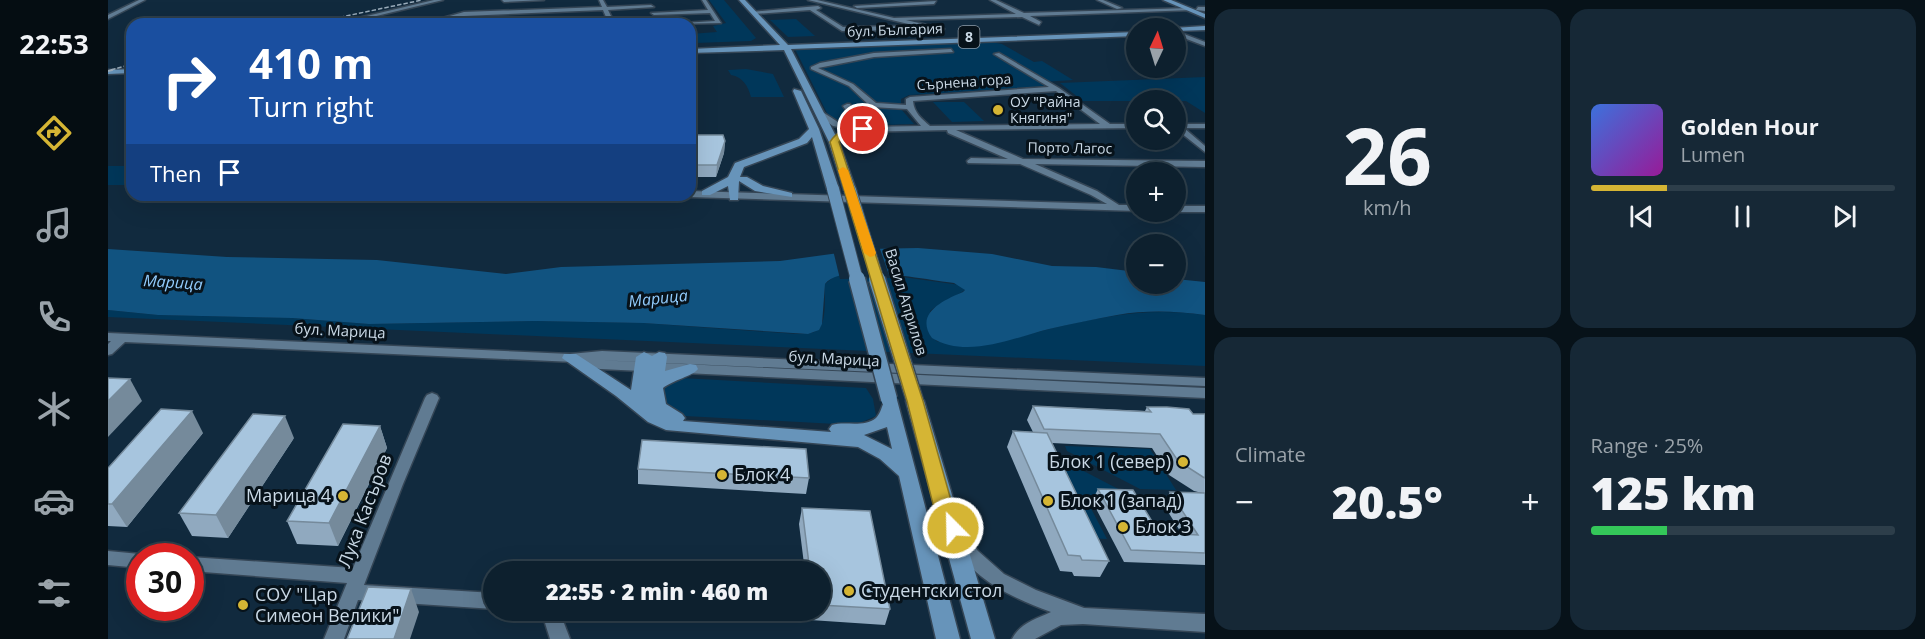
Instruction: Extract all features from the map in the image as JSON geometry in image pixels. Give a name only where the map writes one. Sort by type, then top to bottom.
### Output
[{"type":"main road","points":[[732,0],[772,45],[814,129],[824,156],[890,402],[948,639]]},
{"type":"main road","name":"Васил Априлов","points":[[742,0],[784,45],[834,142],[915,401],[982,639]]},
{"type":"main road","points":[[1166,0],[1190,10],[1203,11]]},
{"type":"main road","points":[[1176,0],[1203,11]]},
{"type":"main road","points":[[1186,31],[1205,30]]},
{"type":"main road","name":"бул. България","points":[[696,49],[1126,32]]},
{"type":"main road","points":[[108,70],[126,69]]},
{"type":"main road","points":[[739,196],[736,167],[742,162],[803,141],[814,129]]},
{"type":"main road","points":[[706,193],[738,179],[748,165],[796,150],[813,150],[824,156]]},
{"type":"main road","points":[[738,179],[759,189],[788,195]]},
{"type":"main road","points":[[570,358],[658,421],[679,427],[861,441],[887,454],[908,473]]},
{"type":"main road","points":[[652,367],[654,398],[659,409],[678,418],[856,430],[880,423],[886,418],[890,402]]},
{"type":"main road","points":[[652,367],[668,376],[690,369]]},
{"type":"main road","points":[[640,407],[639,391],[652,367]]},
{"type":"street","points":[[108,16],[143,0]]},
{"type":"street","points":[[362,18],[441,0]]},
{"type":"street","points":[[502,18],[504,1],[542,0]]},
{"type":"street","points":[[553,0],[556,11]]},
{"type":"street","points":[[601,0],[609,18]]},
{"type":"street","points":[[810,0],[942,30]]},
{"type":"street","points":[[992,0],[1039,23]]},
{"type":"street","points":[[1099,0],[1126,11]]},
{"type":"street","points":[[839,7],[931,1],[942,7]]},
{"type":"street","points":[[695,3],[705,2],[718,20]]},
{"type":"street","points":[[448,18],[464,14],[662,5]]},
{"type":"street","points":[[754,12],[812,9],[831,5]]},
{"type":"street","points":[[651,6],[712,10]]},
{"type":"street","points":[[812,9],[842,29],[902,28]]},
{"type":"street","points":[[895,19],[1190,10]]},
{"type":"street","points":[[951,12],[966,21]]},
{"type":"street","points":[[696,20],[718,20]]},
{"type":"street","points":[[696,22],[718,20]]},
{"type":"street","points":[[1186,35],[1205,44]]},
{"type":"street","points":[[909,107],[874,105],[852,85],[813,68],[874,55],[951,51]]},
{"type":"street","name":"Сърнена гора","points":[[997,54],[1057,89],[1109,127]]},
{"type":"street","name":"Сърнена гора","points":[[929,129],[909,107],[910,99],[1057,89]]},
{"type":"street","points":[[847,106],[863,129]]},
{"type":"street","points":[[821,115],[836,124],[863,129]]},
{"type":"street","points":[[834,142],[838,136],[846,132],[863,129],[1126,126]]},
{"type":"street","points":[[1186,126],[1205,126]]},
{"type":"street","points":[[947,129],[1082,188],[1110,201],[1118,208]]},
{"type":"street","points":[[1186,134],[1205,150]]},
{"type":"street","name":"Порто Лагос","points":[[971,161],[1205,164]]},
{"type":"street","points":[[1079,205],[1089,197],[1082,188]]},
{"type":"street","points":[[696,194],[1118,208]]},
{"type":"street","points":[[696,194],[1090,210],[1126,208]]},
{"type":"street","points":[[1186,209],[1205,209]]},
{"type":"street","name":"бул. Марица","points":[[108,337],[570,358],[600,365],[1205,382]]},
{"type":"street","points":[[108,351],[122,338]]},
{"type":"street","name":"бул. Марица","points":[[690,369],[1205,393]]},
{"type":"street","name":"Лука Касъров","points":[[334,639],[395,484],[432,398]]},
{"type":"street","points":[[945,512],[962,544],[985,570],[1018,590],[1083,616]]},
{"type":"street","points":[[108,558],[126,560]]},
{"type":"street","points":[[204,566],[483,600]]},
{"type":"street","points":[[940,639],[941,612]]},
{"type":"street","points":[[1022,639],[1031,630],[1060,618],[1083,616],[1205,622]]},
{"type":"street","points":[[554,621],[560,639]]},
{"type":"shaded area","points":[[709,0],[724,0],[756,38],[751,41],[696,43],[696,34],[717,32],[713,26],[726,23]]},
{"type":"shaded area","points":[[796,19],[815,36],[788,37],[770,20]]},
{"type":"shaded area","points":[[991,42],[1002,44],[1034,62],[1042,61],[1073,80],[1042,82],[1048,86],[909,95],[901,99],[901,109],[914,124],[855,124],[844,122],[827,113],[795,49]]},
{"type":"shaded area","points":[[746,69],[773,74],[784,97],[751,97],[744,83],[731,75],[728,70]]},
{"type":"shaded area","points":[[1205,77],[1205,113],[1186,101],[1186,90],[1126,90],[1126,101],[1083,101],[1060,83],[1186,78]]},
{"type":"shaded area","points":[[933,102],[964,102],[984,121],[952,122]]},
{"type":"shaded area","points":[[108,166],[126,166],[126,185],[108,185]]},
{"type":"shaded area","points":[[888,275],[960,285],[965,290],[930,311],[936,341],[951,344],[993,343],[1069,324],[1127,314],[1165,312],[1205,315],[1205,366],[108,317],[108,310],[158,315],[292,318],[369,324],[535,321],[643,323],[804,334],[812,333],[820,327],[825,309],[825,284],[835,276]]},
{"type":"shaded area","points":[[681,378],[866,388],[873,399],[876,416],[855,425],[685,416],[670,408],[662,393],[669,383]]},
{"type":"shaded area","points":[[1065,446],[1150,449],[1176,490],[1140,489],[1067,451]]},
{"type":"shaded area","points":[[1053,465],[1074,466],[1124,492],[1127,499],[1085,497],[1107,539],[1088,538]]},
{"type":"water","name":"Марица","points":[[918,248],[992,254],[1052,266],[1126,271],[1126,294],[1186,294],[1186,280],[1205,282],[1205,315],[1161,312],[1128,313],[1049,329],[990,345],[960,347],[932,338],[927,329],[927,321],[929,315],[940,303],[965,290],[954,283],[866,273],[848,274],[834,278],[825,284],[822,324],[819,330],[808,334],[643,323],[535,321],[369,324],[292,318],[158,315],[108,310],[108,249],[227,257],[377,260],[506,274],[561,267],[780,261],[868,249]]},
{"type":"pier","points":[[879,246],[890,278],[840,279],[833,250]]},
{"type":"building","points":[[696,135],[723,135],[725,141],[717,165],[697,165],[697,172]]},
{"type":"building","points":[[108,378],[130,379],[108,401]]},
{"type":"building","points":[[1033,406],[1151,412],[1147,407],[1167,407],[1189,409],[1193,414],[1205,414],[1205,478],[1178,461],[1160,434],[1044,429]]},
{"type":"building","points":[[161,409],[192,411],[112,504],[108,504],[108,468]]},
{"type":"building","points":[[253,414],[285,416],[216,515],[179,513]]},
{"type":"building","points":[[343,424],[380,426],[329,523],[287,521]]},
{"type":"building","points":[[1013,431],[1047,433],[1109,561],[1082,560],[1080,556],[1068,555]]},
{"type":"building","points":[[642,440],[806,449],[809,478],[638,469]]},
{"type":"building","points":[[1098,489],[1133,490],[1159,533],[1198,535],[1170,492],[1205,493],[1205,553],[1131,550]]},
{"type":"building","name":"Студентски стол","points":[[802,508],[870,511],[890,609],[831,606],[831,561],[809,561]]},
{"type":"building","points":[[368,587],[411,589],[394,639],[347,639]]},
{"type":"railway","points":[[336,18],[422,0]]},
{"type":"railway","points":[[111,70],[126,66]]},
{"type":"railway","points":[[108,71],[116,69]]},
{"type":"slow traffic","points":[[843,170],[870,253]]},
{"type":"place","name":"ОУ \"Райна Княгиня\"","points":[[998,110]]},
{"type":"place","name":"Блок 1 (север)","points":[[1183,462]]},
{"type":"place","name":"Блок 4","points":[[722,475]]},
{"type":"place","name":"Марица 4","points":[[343,496]]},
{"type":"place","name":"Блок 1 (запад)","points":[[1048,501]]},
{"type":"place","name":"Блок 3","points":[[1123,527]]},
{"type":"place","name":"Студентски стол","points":[[849,591]]},
{"type":"place","name":"СОУ \"Цар Симеон Велики\"","points":[[243,605]]},
{"type":"route","points":[[863,129],[846,132],[838,136],[834,142],[915,401],[945,512],[953,528]]}]
